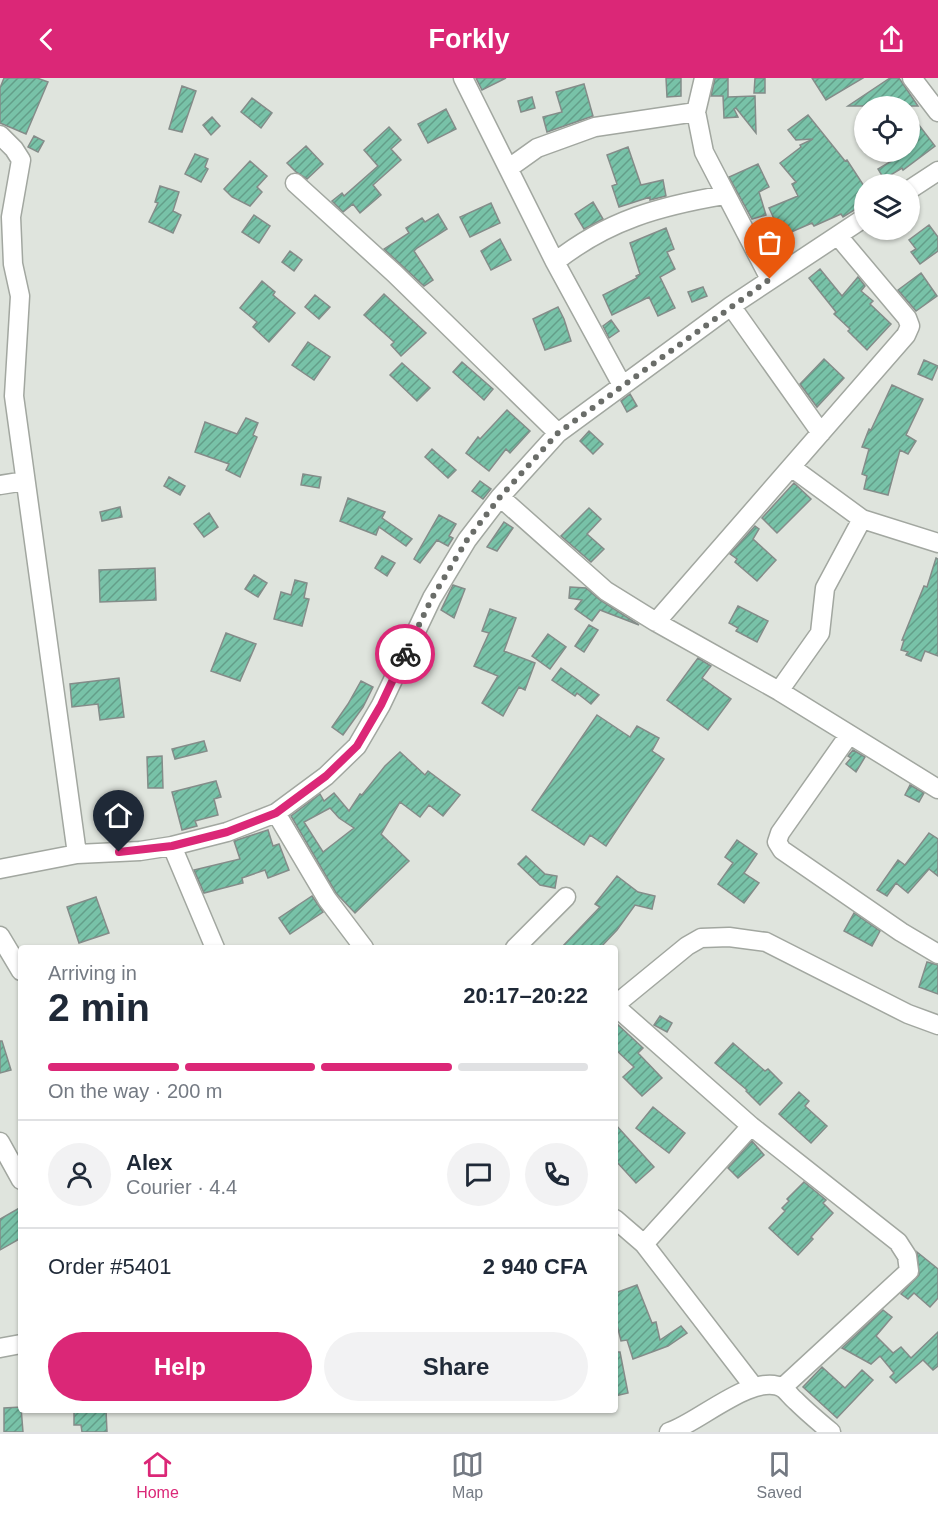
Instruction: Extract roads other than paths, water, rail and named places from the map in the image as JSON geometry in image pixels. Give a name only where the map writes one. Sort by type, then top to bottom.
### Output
[{"type":"street","points":[[463,78],[555,262],[622,385]]},
{"type":"street","points":[[705,78],[696,112],[704,152],[770,279]]},
{"type":"street","points":[[912,78],[938,112]]},
{"type":"street","points":[[509,168],[537,148],[595,127],[696,112]]},
{"type":"street","points":[[0,135],[21,160],[11,217],[13,264],[20,296],[7,395],[25,481],[77,854]]},
{"type":"street","points":[[920,183],[938,171]]},
{"type":"street","points":[[295,183],[394,273],[558,433]]},
{"type":"street","points":[[555,262],[579,243],[627,219],[682,202],[725,195]]},
{"type":"street","points":[[0,869],[77,854],[140,851],[172,846],[227,832],[276,813],[326,776],[357,746],[381,705],[432,598],[467,540],[500,497],[558,433],[731,306],[854,225]]},
{"type":"street","points":[[656,622],[906,336],[910,326],[907,318],[838,236]]},
{"type":"street","points":[[731,306],[821,433]]},
{"type":"street","points":[[791,467],[862,519],[938,543]]},
{"type":"street","points":[[0,485],[25,481]]},
{"type":"street","points":[[500,497],[606,591],[656,622],[779,691],[938,789]]},
{"type":"street","points":[[779,691],[820,633],[825,588],[862,519]]},
{"type":"street","points":[[849,735],[780,833],[777,842],[791,856],[901,932],[938,954]]},
{"type":"street","points":[[276,813],[327,900],[362,945]]},
{"type":"street","points":[[172,846],[215,945]]},
{"type":"street","points":[[518,945],[566,897]]},
{"type":"street","points":[[0,936],[18,966]]},
{"type":"street","points":[[618,1003],[687,946],[701,938],[729,937],[766,942],[908,1014],[938,1025]]},
{"type":"street","points":[[618,1008],[751,1126],[898,1242],[907,1256],[909,1271],[782,1388]]},
{"type":"street","points":[[644,1244],[751,1126]]},
{"type":"street","points":[[0,1142],[18,1175]]},
{"type":"street","points":[[618,1222],[644,1244],[754,1388]]},
{"type":"street","points":[[0,1348],[18,1345]]},
{"type":"street","points":[[669,1432],[678,1430],[705,1411],[754,1388],[769,1385],[782,1388],[831,1432]]}]
